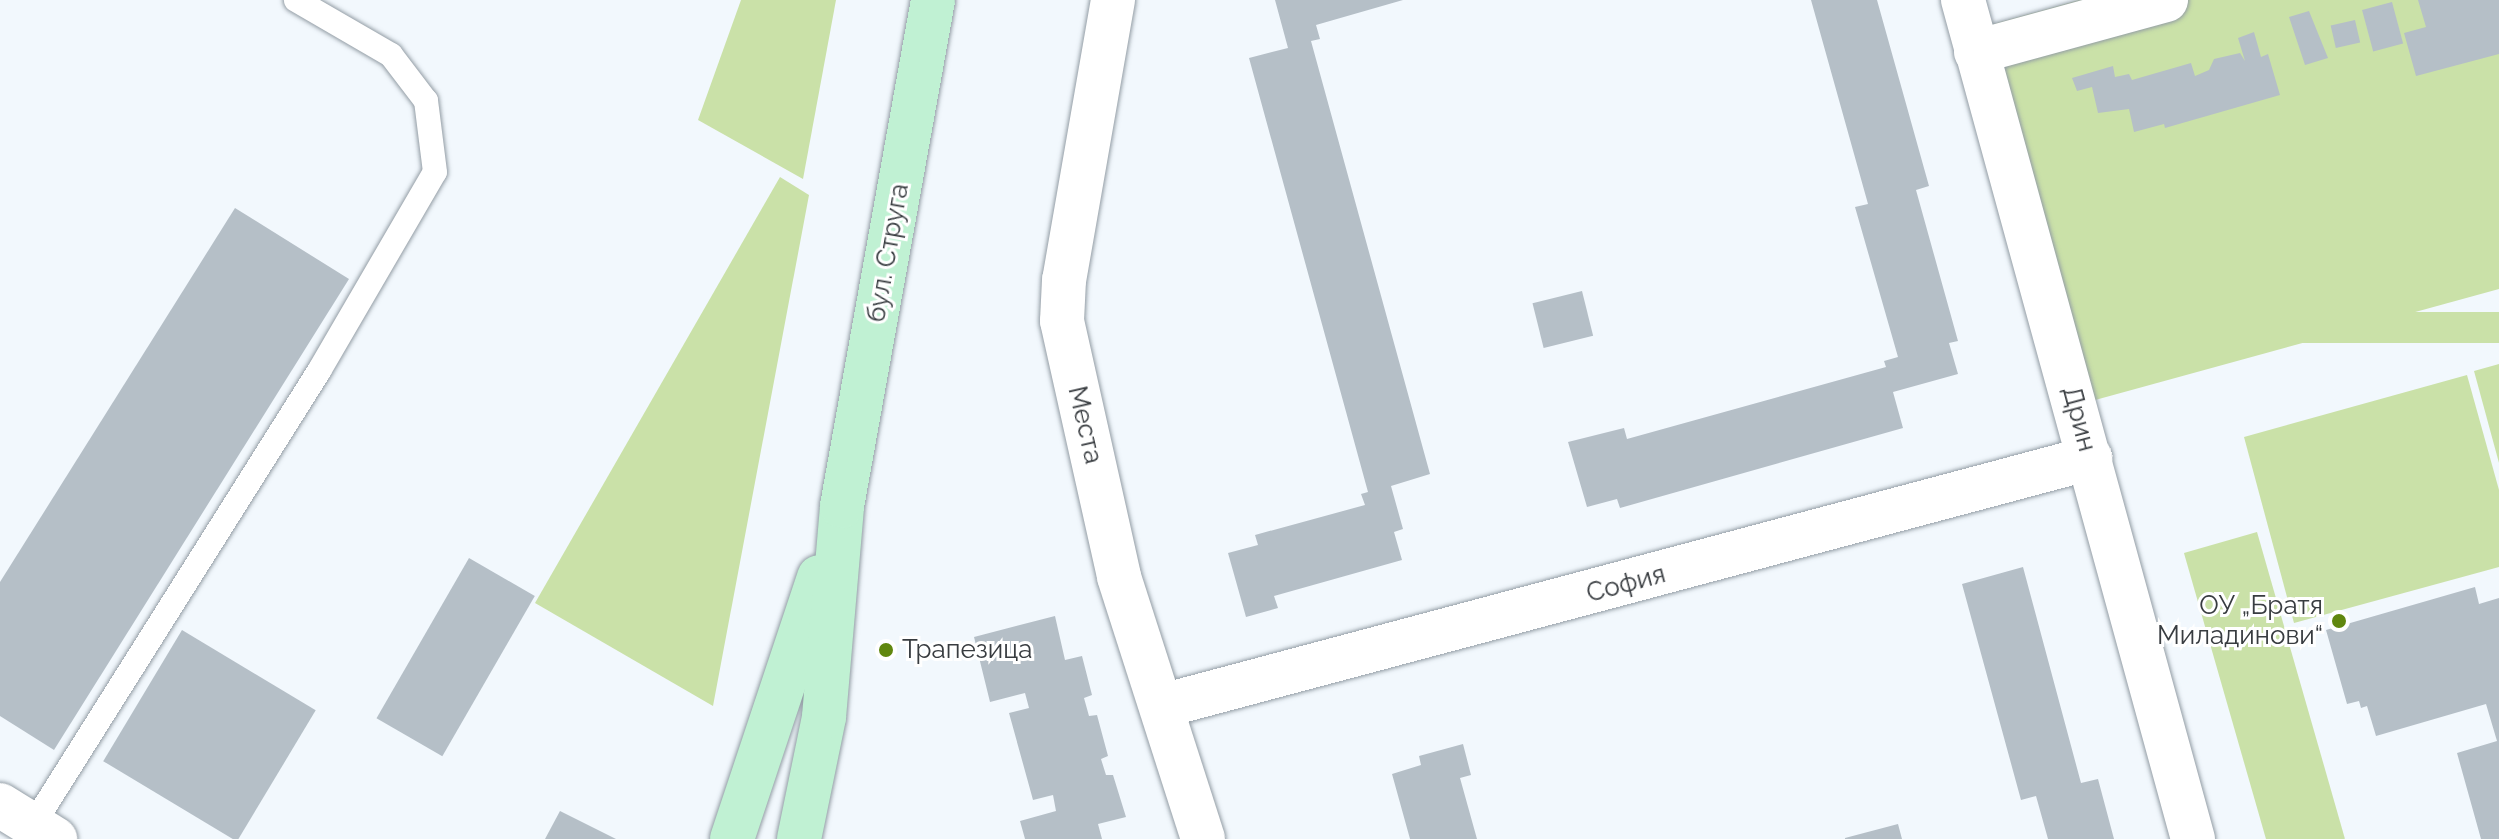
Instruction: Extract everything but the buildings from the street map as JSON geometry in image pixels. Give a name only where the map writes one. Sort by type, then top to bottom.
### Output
[{"type":"main road","name":"бул. Струга","points":[[799,839],[824,717],[842,506],[933,0]]},
{"type":"main road","name":"бул. Струга","points":[[732,839],[842,506]]},
{"type":"main road","points":[[722,839],[748,787]]},
{"type":"street","name":"Места","points":[[1113,0],[1064,280],[1062,321],[1119,577],[1203,839]]},
{"type":"street","name":"Дрин","points":[[1963,0],[2193,839]]},
{"type":"street","points":[[1976,52],[2166,0]]},
{"type":"street","name":"София","points":[[1162,706],[2090,458]]},
{"type":"lane","points":[[22,824],[319,371],[435,172],[426,101],[391,55],[296,0]]},
{"type":"green space","points":[[741,0],[836,0],[803,179],[698,120]]},
{"type":"green space","points":[[2079,0],[2499,0],[2499,289],[2077,405],[1972,30]]},
{"type":"green space","points":[[780,177],[809,195],[713,706],[535,603]]},
{"type":"green space","points":[[2134,312],[2499,312],[2499,343],[2134,343]]},
{"type":"green space","points":[[2499,364],[2499,463],[2474,371]]},
{"type":"green space","points":[[2467,375],[2499,490],[2499,567],[2294,623],[2244,437]]},
{"type":"green space","points":[[2257,532],[2345,839],[2266,839],[2184,553]]},
{"type":"place","name":"ОУ „Братя Миладинови“","points":[[2339,621]]},
{"type":"place","name":"Трапезица","points":[[886,650]]}]
